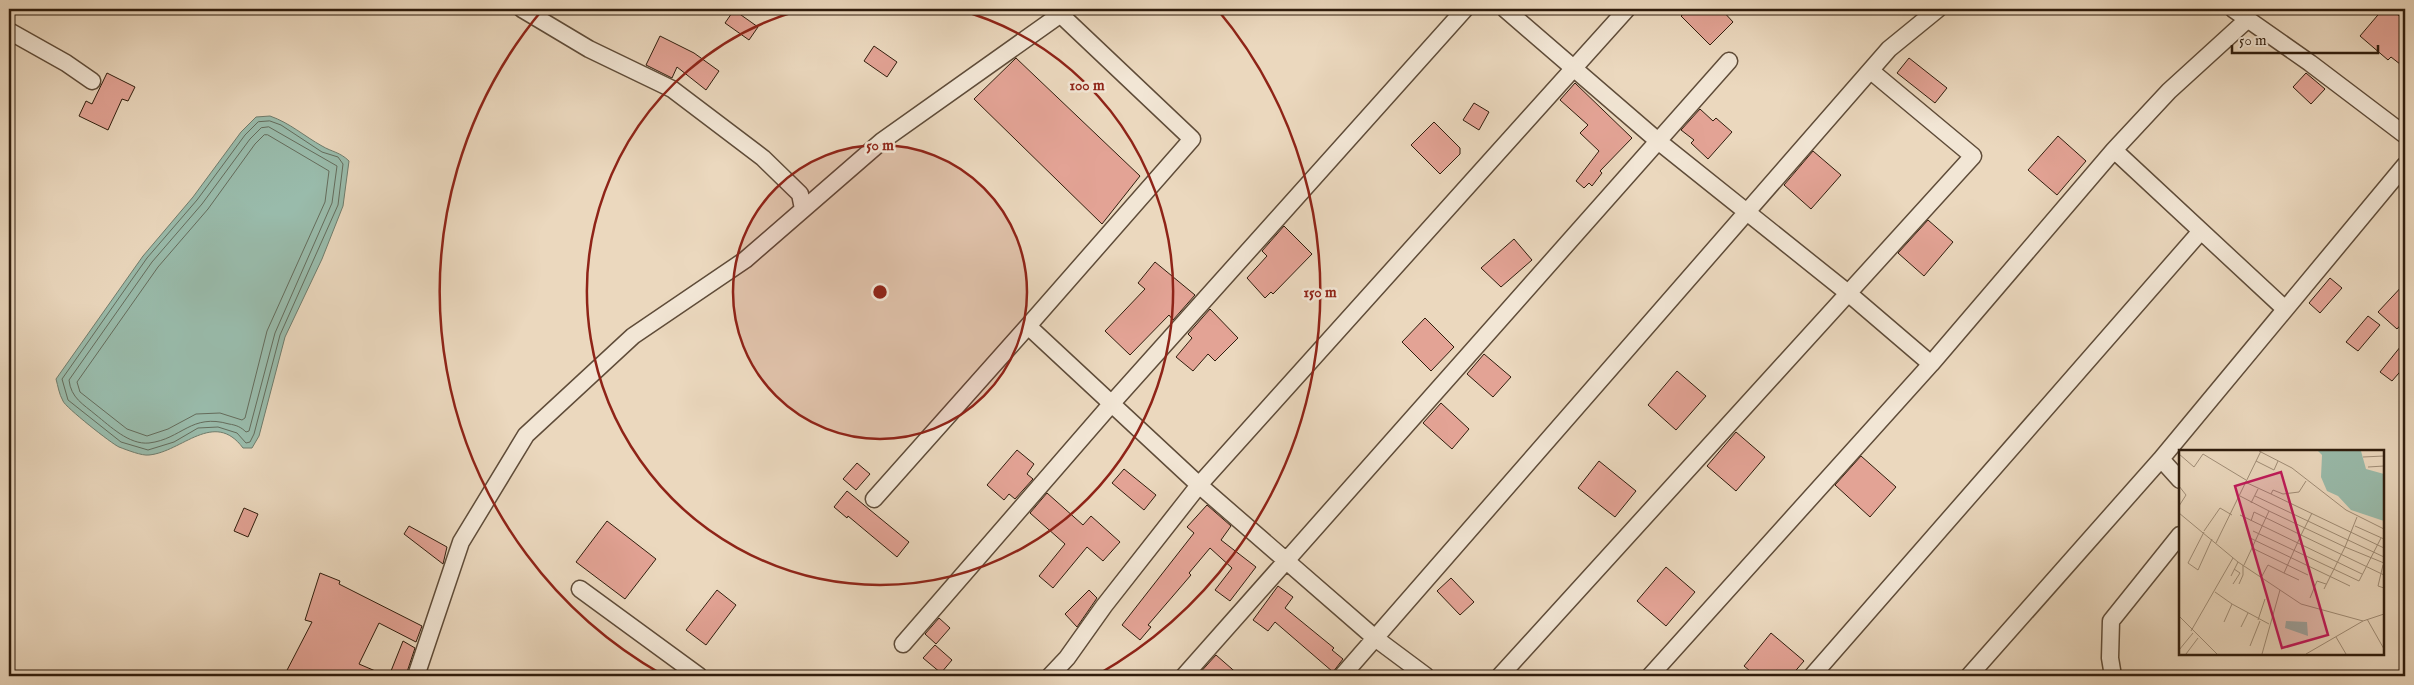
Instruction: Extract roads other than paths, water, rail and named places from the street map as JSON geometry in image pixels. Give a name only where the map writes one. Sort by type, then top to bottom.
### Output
[{"type":"street","points":[[522,9],[589,49],[672,89],[763,158],[800,194],[803,209]]},
{"type":"street","points":[[903,644],[1113,402],[1465,9]]},
{"type":"street","points":[[1506,9],[1658,141],[1848,293],[1931,364]]},
{"type":"street","points":[[1050,676],[1066,658],[1104,606],[1199,485],[1627,9]]},
{"type":"street","points":[[1342,676],[1889,49],[1938,9]]},
{"type":"street","points":[[2234,9],[2310,62],[2405,135]]},
{"type":"street","points":[[416,676],[461,542],[526,435],[633,336],[745,260],[882,140],[1064,11],[1192,139],[874,499]]},
{"type":"street","points":[[1650,676],[1931,364],[2114,150],[2169,91],[2248,19]]},
{"type":"street","points":[[9,31],[66,63],[92,81]]},
{"type":"street","points":[[1184,676],[1728,61]]},
{"type":"street","points":[[1500,676],[1973,156],[1871,71]]},
{"type":"street","points":[[2114,150],[2285,309]]},
{"type":"street","points":[[1969,676],[2161,459],[2405,165]]},
{"type":"street","points":[[1812,676],[2201,231]]},
{"type":"street","points":[[1028,326],[1113,402],[1199,485],[1375,638],[1426,676]]},
{"type":"street","points":[[2161,459],[2179,479]]},
{"type":"street","points":[[2112,676],[2110,658],[2111,620],[2179,535]]},
{"type":"street","points":[[580,589],[698,676]]},
{"type":"water","points":[[270,116],[284,122],[349,161],[343,206],[322,259],[285,337],[259,436],[252,448],[243,448],[232,437],[221,432],[209,432],[149,455],[139,454],[119,447],[66,405],[60,396],[56,379],[143,256],[193,197],[241,132],[256,117]]}]
